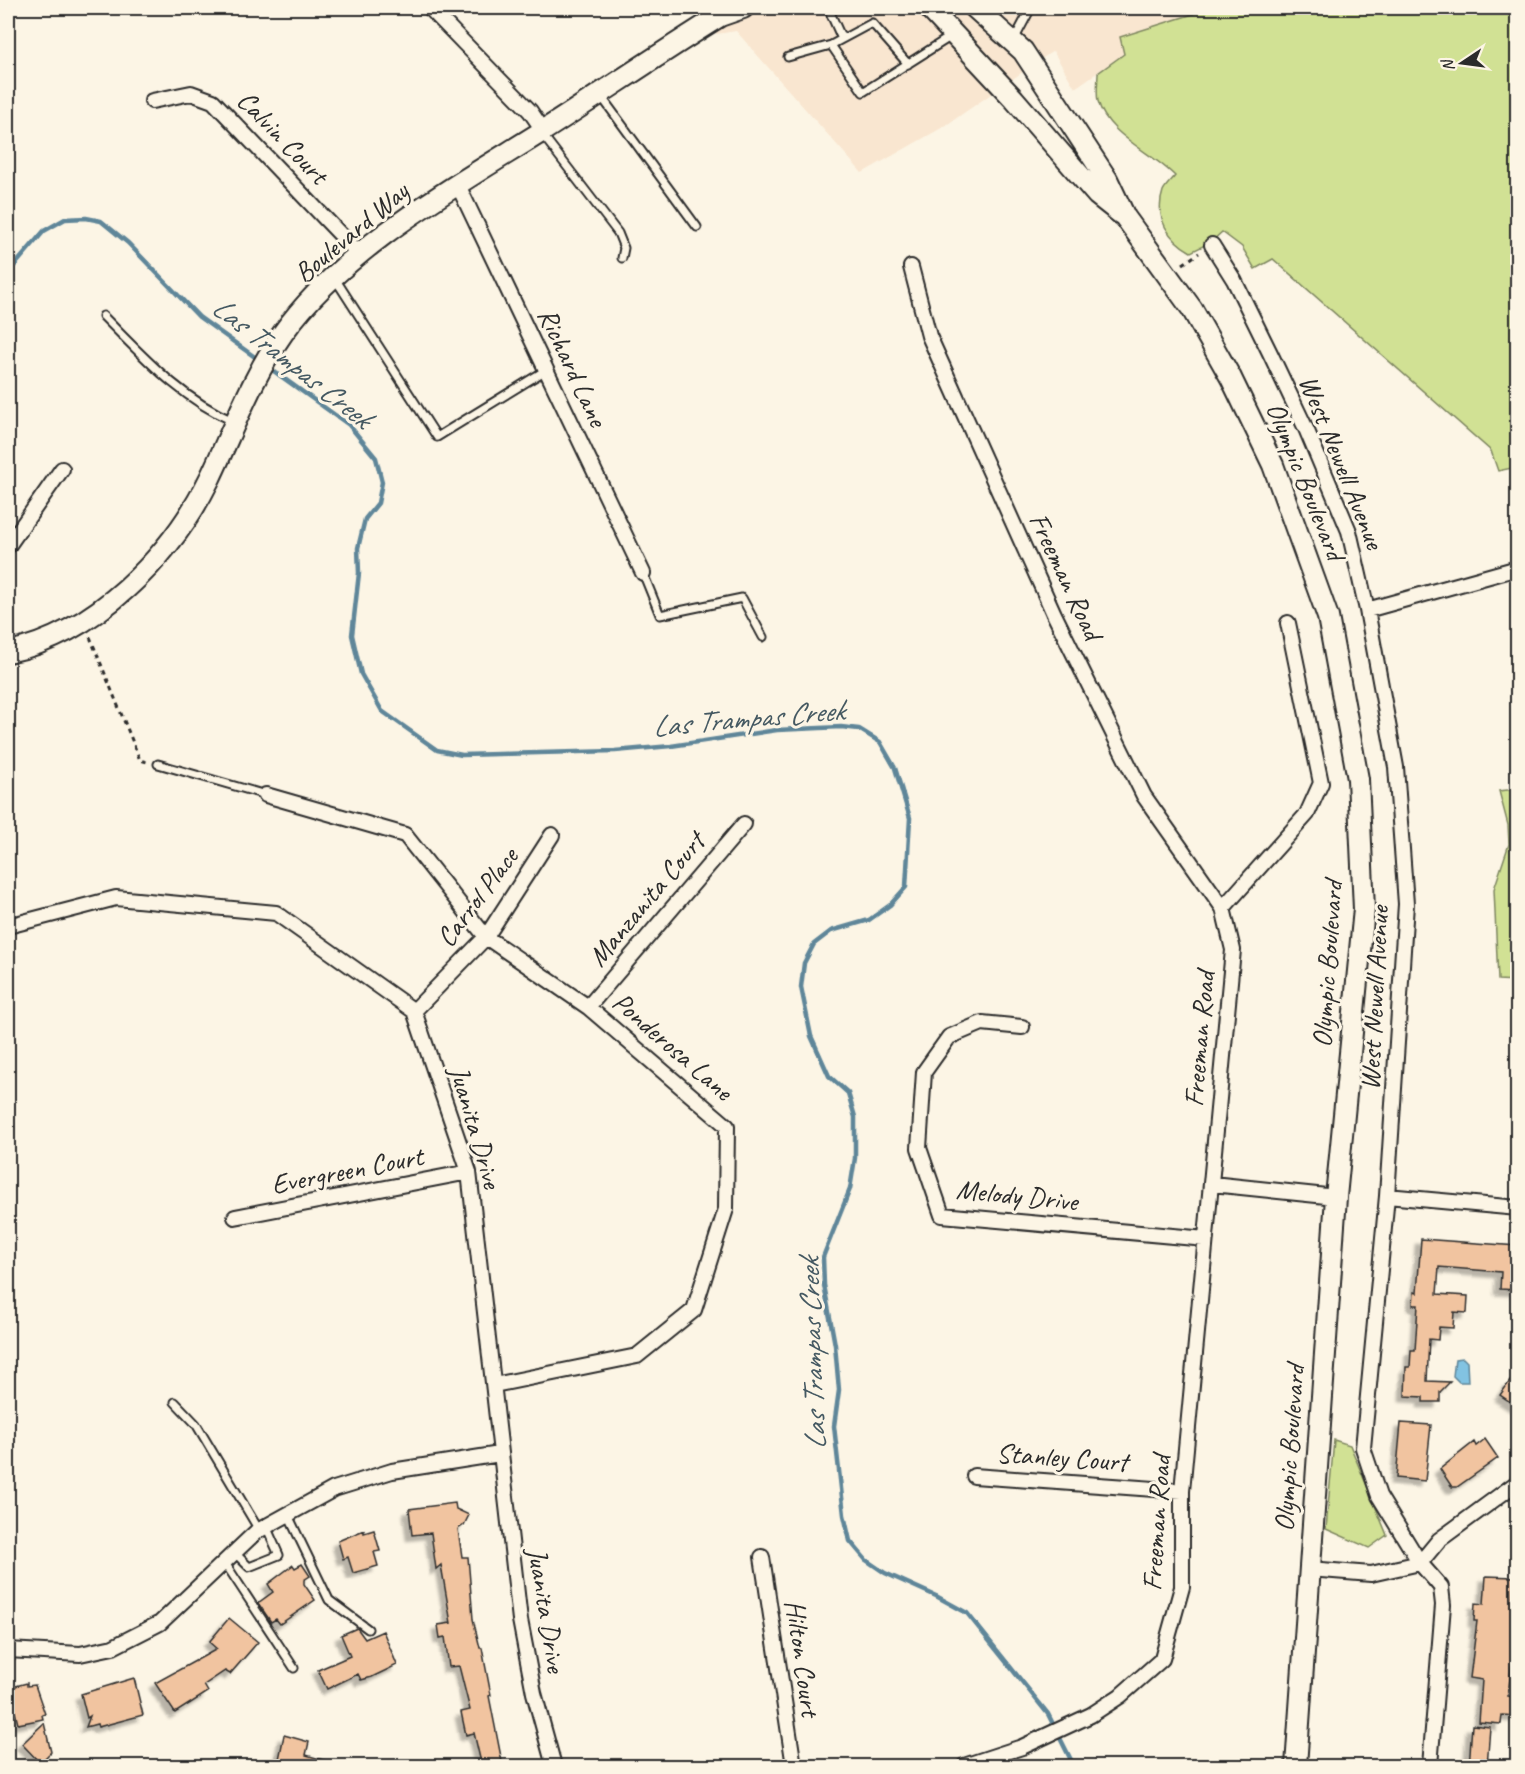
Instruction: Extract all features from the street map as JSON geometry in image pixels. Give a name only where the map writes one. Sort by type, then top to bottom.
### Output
[{"type":"main road","name":"Boulevard Way","points":[[8,652],[62,635],[84,622],[108,606],[157,556],[187,517],[210,479],[252,389],[282,334],[334,277],[457,183],[720,16],[743,8]]},
{"type":"main road","name":"Olympic Boulevard","points":[[929,8],[955,34],[1097,195],[1125,217]]},
{"type":"main road","name":"Olympic Boulevard","points":[[975,8],[1023,51],[1107,179],[1125,217],[1192,309],[1232,378],[1274,465],[1328,617],[1358,779],[1364,909],[1336,1197],[1296,1767]]},
{"type":"main road","points":[[988,8],[1000,19],[1008,37]]},
{"type":"street","points":[[430,8],[530,111],[542,131]]},
{"type":"street","name":"Calvin Court","points":[[152,101],[192,93],[213,101],[360,255]]},
{"type":"street","name":"Richard Lane","points":[[457,183],[643,573]]},
{"type":"street","name":"West Newell Avenue","points":[[1212,245],[1234,280],[1307,431],[1349,531],[1367,610],[1396,767],[1406,904],[1387,1196],[1363,1448],[1379,1496],[1420,1563],[1441,1587],[1443,1605],[1430,1767]]},
{"type":"street","name":"Freeman Road","points":[[911,267],[929,336],[1059,625],[1144,796],[1223,908],[1233,950],[1182,1491],[1182,1587],[1162,1659],[1120,1696],[1091,1714],[1022,1747],[964,1767]]},
{"type":"street","points":[[8,546],[62,470]]},
{"type":"street","points":[[1367,610],[1518,568]]},
{"type":"street","points":[[1223,908],[1307,814],[1321,783],[1288,623]]},
{"type":"street","name":"Ponderosa Lane","points":[[266,795],[405,835],[486,937],[588,1007],[727,1125],[726,1209],[694,1310],[637,1356],[494,1385]]},
{"type":"street","name":"Manzanita Court","points":[[588,1007],[744,824]]},
{"type":"street","name":"Carrol Place","points":[[414,1011],[486,937],[552,835]]},
{"type":"street","points":[[8,926],[116,898],[276,913],[414,1011]]},
{"type":"street","name":"Juanita Drive","points":[[414,1011],[468,1172],[520,1620],[534,1693],[554,1767]]},
{"type":"street","name":"Melody Drive","points":[[1022,1027],[982,1023],[949,1037],[924,1072],[919,1148],[942,1215],[1206,1239]]},
{"type":"street","name":"Evergreen Court","points":[[236,1217],[468,1172]]},
{"type":"street","points":[[1212,1184],[1336,1197]]},
{"type":"street","points":[[1387,1196],[1518,1208]]},
{"type":"street","points":[[8,1650],[80,1654],[113,1647],[160,1623],[262,1528],[287,1513],[334,1490],[392,1471],[500,1454]]},
{"type":"street","name":"Stanley Court","points":[[974,1476],[1182,1491]]},
{"type":"street","points":[[1309,1569],[1371,1574],[1420,1563],[1439,1540],[1518,1482]]},
{"type":"street","name":"Hilton Court","points":[[762,1557],[794,1767]]},
{"type":"lane","points":[[828,8],[842,39]]},
{"type":"lane","points":[[1008,37],[1032,8]]},
{"type":"lane","points":[[788,57],[831,45],[872,23],[908,64]]},
{"type":"lane","points":[[831,45],[863,92],[955,34]]},
{"type":"lane","points":[[599,93],[697,227]]},
{"type":"lane","points":[[542,131],[618,233],[624,248],[622,258]]},
{"type":"lane","points":[[334,277],[436,437],[546,370]]},
{"type":"lane","points":[[103,316],[160,373],[205,409],[236,422]]},
{"type":"lane","points":[[643,573],[660,615],[742,598],[763,637]]},
{"type":"lane","points":[[158,764],[266,795]]},
{"type":"lane","points":[[175,1402],[196,1424],[279,1555],[249,1567],[230,1558]]},
{"type":"lane","points":[[287,1513],[329,1600],[368,1629]]},
{"type":"lane","points":[[230,1558],[294,1668]]},
{"type":"path","points":[[1183,264],[1212,245]]},
{"type":"path","points":[[84,622],[140,760],[158,764]]},
{"type":"shaded area","points":[[695,8],[1201,8],[1124,54],[1075,88],[1053,51],[945,126],[862,173],[736,31],[717,34]]},
{"type":"green space","points":[[1201,8],[1517,8],[1517,467],[1498,471],[1491,451],[1273,259],[1255,269],[1242,247],[1222,232],[1211,242],[1191,252],[1170,235],[1160,210],[1164,189],[1175,176],[1111,124],[1098,101],[1098,73],[1124,54],[1120,37],[1193,14]]},
{"type":"green space","points":[[1517,789],[1517,981],[1498,980],[1494,889],[1509,844],[1508,825],[1499,791]]},
{"type":"green space","points":[[1334,1440],[1350,1445],[1387,1535],[1369,1548],[1326,1529]]},
{"type":"water","points":[[1463,1358],[1467,1362],[1468,1382],[1459,1382],[1453,1376],[1455,1359]]},
{"type":"building","points":[[1421,1239],[1518,1246],[1518,1290],[1500,1289],[1501,1272],[1439,1267],[1437,1294],[1468,1296],[1467,1313],[1454,1312],[1453,1328],[1439,1327],[1438,1340],[1429,1339],[1427,1381],[1450,1382],[1440,1392],[1440,1402],[1423,1402],[1423,1397],[1405,1396],[1406,1367],[1410,1367],[1411,1350],[1415,1350],[1418,1305],[1413,1305],[1414,1292],[1417,1293]]},
{"type":"building","points":[[1510,1381],[1518,1387],[1518,1407],[1500,1395]]},
{"type":"building","points":[[1401,1423],[1431,1425],[1425,1481],[1396,1478]]},
{"type":"building","points":[[1485,1439],[1498,1458],[1457,1487],[1452,1487],[1440,1469],[1474,1442],[1476,1446]]},
{"type":"building","points":[[455,1503],[456,1509],[469,1515],[464,1525],[458,1529],[462,1557],[468,1557],[473,1619],[480,1648],[482,1648],[503,1767],[482,1767],[474,1733],[466,1735],[461,1712],[470,1710],[459,1666],[449,1667],[445,1637],[440,1638],[438,1625],[451,1623],[441,1565],[436,1569],[431,1533],[412,1535],[409,1509]]},
{"type":"building","points":[[364,1530],[364,1533],[374,1530],[380,1551],[374,1552],[378,1566],[353,1573],[348,1557],[343,1559],[338,1541]]},
{"type":"building","points":[[302,1564],[310,1576],[304,1580],[304,1584],[315,1600],[280,1624],[276,1619],[271,1622],[258,1603],[273,1592],[268,1584],[293,1565],[295,1568]]},
{"type":"building","points":[[1486,1576],[1514,1577],[1512,1605],[1518,1605],[1508,1696],[1518,1697],[1518,1716],[1502,1715],[1501,1724],[1479,1722],[1482,1680],[1470,1678],[1477,1621],[1474,1621],[1475,1603],[1484,1604]]},
{"type":"building","points":[[229,1618],[258,1642],[230,1674],[225,1671],[204,1685],[208,1692],[175,1713],[155,1683],[217,1649],[209,1642]]},
{"type":"building","points":[[357,1628],[365,1639],[383,1631],[397,1665],[361,1680],[358,1674],[327,1689],[318,1670],[350,1656],[341,1635]]},
{"type":"building","points":[[134,1678],[143,1715],[98,1727],[97,1724],[86,1727],[90,1716],[87,1718],[81,1694]]},
{"type":"building","points":[[27,1683],[27,1686],[35,1685],[45,1714],[42,1715],[43,1719],[18,1724],[14,1708],[10,1709],[8,1688]]},
{"type":"building","points":[[44,1723],[51,1752],[40,1763],[22,1744]]},
{"type":"building","points":[[1472,1725],[1490,1727],[1487,1767],[1469,1767]]},
{"type":"building","points":[[284,1735],[309,1742],[306,1755],[334,1763],[333,1767],[278,1764]]},
{"type":"waterway","name":"Las Trampas Creek","points":[[8,273],[44,231],[65,219],[86,218],[101,221],[128,243],[199,317],[259,360]]},
{"type":"waterway","name":"Las Trampas Creek","points":[[268,367],[349,425],[376,458],[382,482],[378,503],[365,519],[358,548],[359,573],[352,635],[361,674],[382,711],[437,750],[462,755],[615,751],[671,746],[777,730],[841,727],[859,729],[880,742],[895,768],[910,818],[906,887],[890,905],[869,920],[831,931],[814,944],[804,963],[801,987],[811,1036],[829,1076],[848,1093],[855,1117],[855,1158],[850,1189],[823,1257],[824,1285],[835,1345],[839,1390],[834,1426],[844,1515],[850,1541],[866,1560],[885,1573],[967,1613],[1048,1714],[1074,1766]]}]
